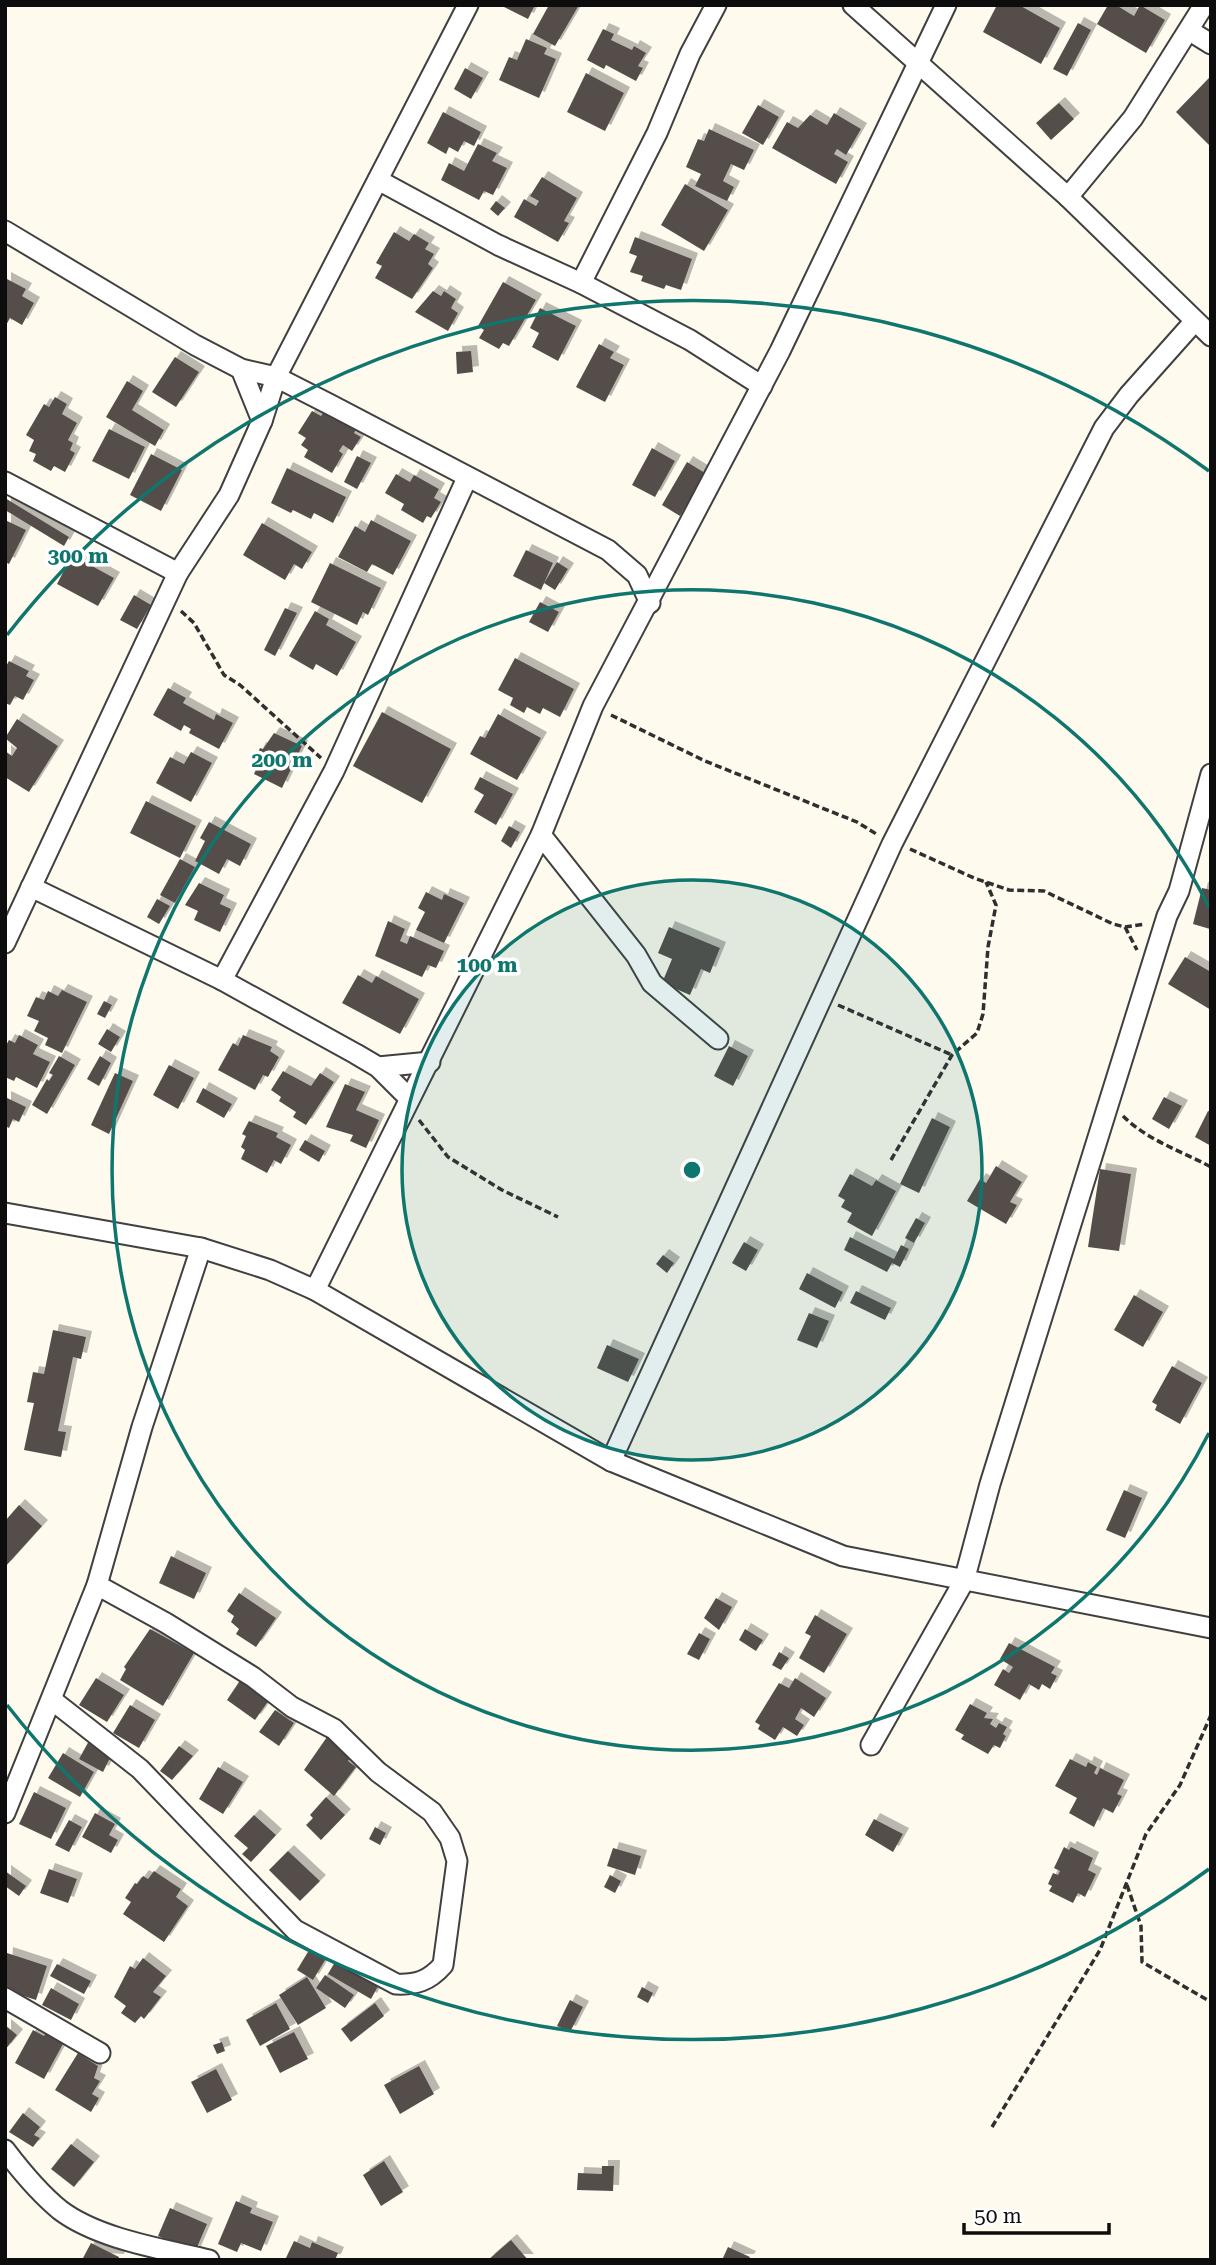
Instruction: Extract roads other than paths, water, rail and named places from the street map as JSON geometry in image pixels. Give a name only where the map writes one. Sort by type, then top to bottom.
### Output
[{"type":"street","points":[[5,943],[178,573],[229,495],[262,421],[276,377],[468,5]]},
{"type":"street","points":[[581,283],[639,171],[690,54],[716,5]]},
{"type":"street","points":[[853,5],[919,61],[1068,197],[1211,336]]},
{"type":"street","points":[[315,1290],[541,835],[593,706],[650,603],[761,386],[946,5]]},
{"type":"street","points":[[1068,197],[1133,118],[1190,31],[1203,5]]},
{"type":"street","points":[[1190,31],[1211,44]]},
{"type":"street","points":[[377,180],[498,245],[581,283],[690,340],[761,386]]},
{"type":"street","points":[[5,231],[195,345],[241,369],[276,377],[620,558],[637,575],[650,603]]},
{"type":"street","points":[[611,1461],[892,844],[1104,428],[1129,395],[1194,322]]},
{"type":"street","points":[[241,369],[262,421]]},
{"type":"street","points":[[222,980],[334,771],[467,478]]},
{"type":"street","points":[[5,482],[178,573]]},
{"type":"street","points":[[871,1745],[964,1581],[990,1484],[1167,916],[1180,891],[1211,774]]},
{"type":"street","points":[[541,835],[636,955],[652,983],[718,1039]]},
{"type":"street","points":[[31,887],[222,980],[377,1067],[407,1102]]},
{"type":"street","points":[[377,1067],[430,1062]]},
{"type":"street","points":[[5,1213],[201,1248],[270,1270],[315,1290],[611,1461],[843,1556],[1211,1628]]},
{"type":"street","points":[[5,1813],[97,1586],[142,1427],[201,1248]]},
{"type":"street","points":[[52,1700],[140,1769],[295,1930],[396,1984],[413,1985],[433,1977],[443,1965],[457,1861],[450,1838],[432,1812],[378,1772],[334,1729],[292,1707],[253,1677],[166,1623],[97,1586]]},
{"type":"street","points":[[5,1998],[100,2053]]},
{"type":"street","points":[[5,2150],[25,2176],[62,2211],[116,2236],[209,2260]]}]
